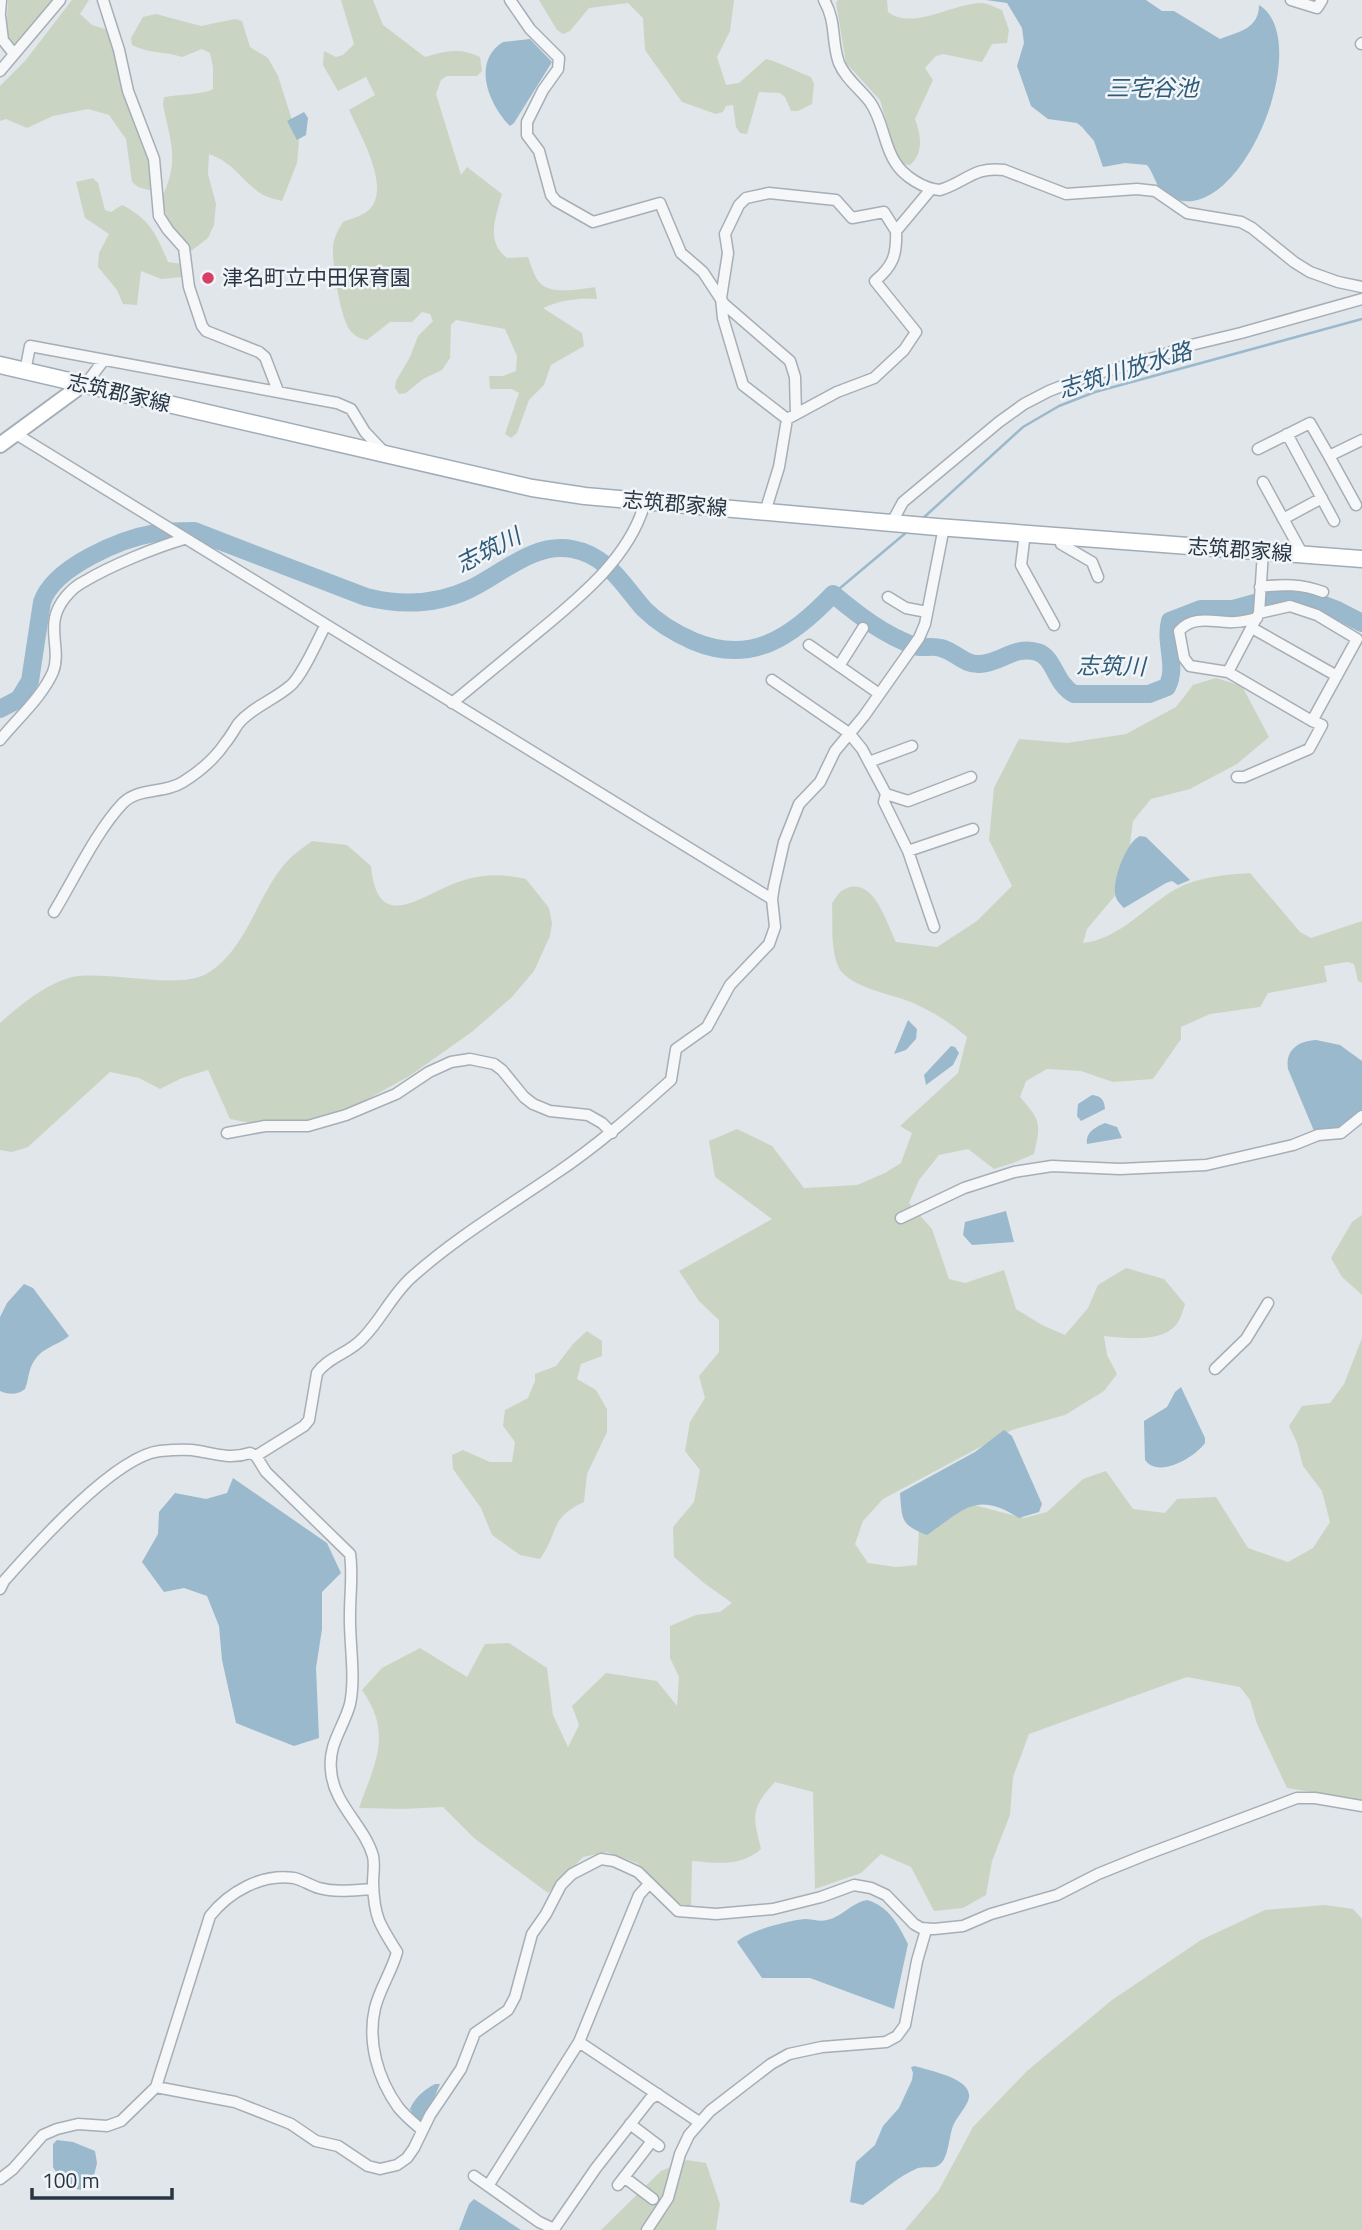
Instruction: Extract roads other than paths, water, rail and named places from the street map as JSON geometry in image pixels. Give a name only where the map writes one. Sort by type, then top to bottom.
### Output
[{"type":"main road","name":"志筑郡家線","points":[[0,365],[532,488],[645,502],[1362,559]]},
{"type":"main road","points":[[0,445],[81,385]]},
{"type":"street","points":[[1,0],[3,40],[14,54]]},
{"type":"street","points":[[0,71],[60,0]]},
{"type":"street","points":[[103,0],[119,50],[128,91],[153,159],[159,216],[184,248],[189,287],[202,326],[206,331],[259,352],[265,357],[278,391]]},
{"type":"street","points":[[510,0],[530,29],[559,58],[558,69],[543,90],[527,122],[527,135],[539,151],[551,195],[556,201],[593,222],[660,203],[681,253],[703,272],[724,304],[790,361],[795,377],[791,417],[765,512]]},
{"type":"street","points":[[824,0],[833,18],[836,55],[841,67],[871,103],[895,162],[913,179],[931,189],[947,188],[977,171],[993,169],[1004,170],[1066,194],[1123,189],[1155,191],[1187,213],[1241,222],[1310,272],[1362,287]]},
{"type":"street","points":[[1291,0],[1317,8],[1322,0]]},
{"type":"street","points":[[896,231],[931,189]]},
{"type":"street","points":[[769,193],[836,200],[852,218],[884,212],[896,231],[896,240],[889,269],[875,281],[916,332],[904,350],[874,378],[837,392],[791,417],[743,385],[723,318],[721,298],[728,253],[725,234],[739,205],[746,198],[769,193]]},
{"type":"street","points":[[892,522],[903,502],[999,422],[1024,404],[1049,391],[1187,345],[1241,333],[1362,299]]},
{"type":"street","points":[[25,372],[30,346],[337,403],[351,409],[365,432],[384,453]]},
{"type":"street","points":[[81,385],[104,360]]},
{"type":"street","points":[[1258,449],[1310,423],[1356,505]]},
{"type":"street","points":[[16,434],[772,899]]},
{"type":"street","points":[[1287,434],[1334,521]]},
{"type":"street","points":[[1329,456],[1362,440]]},
{"type":"street","points":[[1264,482],[1303,555]]},
{"type":"street","points":[[1283,519],[1321,498]]},
{"type":"street","points":[[452,703],[587,591],[632,537],[640,522],[645,502]]},
{"type":"street","points":[[256,1456],[304,1426],[309,1420],[317,1373],[321,1367],[360,1342],[395,1293],[412,1277],[475,1226],[557,1173],[612,1132],[671,1080],[676,1049],[707,1027],[730,985],[769,944],[775,919],[772,899],[784,842],[799,804],[820,782],[835,751],[864,716],[919,638],[927,612],[941,527]]},
{"type":"street","points":[[1025,533],[1020,565],[1054,625]]},
{"type":"street","points":[[1060,536],[1061,544],[1092,562],[1098,577]]},
{"type":"street","points":[[0,740],[48,681],[55,668],[55,620],[59,605],[64,599],[83,581],[183,538]]},
{"type":"street","points":[[1228,672],[1257,617],[1263,552]]},
{"type":"street","points":[[1260,590],[1285,584],[1309,587],[1323,593]]},
{"type":"street","points":[[888,597],[906,608],[927,612]]},
{"type":"street","points":[[1237,777],[1244,777],[1309,749],[1322,725],[1312,720],[1228,672],[1196,668],[1186,662],[1179,631],[1181,628],[1201,619],[1238,622],[1290,606],[1317,615],[1357,639],[1312,720]]},
{"type":"street","points":[[1257,617],[1338,676]]},
{"type":"street","points":[[54,912],[105,827],[125,801],[141,793],[155,792],[183,782],[206,763],[225,745],[239,723],[254,709],[293,685],[325,626]]},
{"type":"street","points":[[839,666],[863,628]]},
{"type":"street","points":[[809,645],[878,693]]},
{"type":"street","points":[[772,680],[849,733],[862,749],[886,794],[884,802],[908,851],[934,928]]},
{"type":"street","points":[[869,762],[912,746]]},
{"type":"street","points":[[886,794],[908,801],[971,777]]},
{"type":"street","points":[[908,851],[973,829]]},
{"type":"street","points":[[227,1133],[265,1126],[308,1126],[346,1115],[396,1094],[429,1072],[451,1062],[470,1059],[494,1064],[533,1104],[550,1111],[588,1115],[612,1132]]},
{"type":"street","points":[[901,1218],[964,1188],[1014,1172],[1052,1166],[1120,1169],[1206,1165],[1293,1145],[1318,1135],[1340,1133],[1362,1116]]},
{"type":"street","points":[[1216,1369],[1246,1339],[1268,1303]]},
{"type":"street","points":[[0,1589],[43,1538],[80,1502],[138,1459],[155,1451],[174,1449],[226,1457],[250,1453],[256,1456],[267,1472],[349,1554],[352,1570],[350,1703],[335,1738],[330,1770],[336,1794],[368,1843],[374,1859],[373,1907],[377,1921],[397,1952],[375,2007],[372,2029],[375,2058],[385,2085],[399,2109],[422,2130]]},
{"type":"street","points":[[156,2087],[235,2102],[266,2113],[291,2124],[316,2141],[338,2146],[359,2162],[380,2169],[397,2165],[407,2158],[461,2069],[475,2033],[508,2010],[532,1934],[562,1885],[572,1874],[601,1858],[629,1867],[678,1912],[716,1914],[773,1909],[821,1897],[854,1885],[871,1888],[886,1895],[914,1924],[926,1930],[963,1926],[991,1914],[1057,1895],[1133,1860],[1297,1798],[1315,1798],[1362,1806]]},
{"type":"street","points":[[0,2179],[13,2169],[43,2135],[78,2124],[107,2126],[121,2122],[156,2087],[210,1916],[233,1894],[258,1881],[278,1877],[297,1879],[318,1888],[340,1892],[373,1889]]},
{"type":"street","points":[[488,2186],[579,2042],[639,1895],[649,1884]]},
{"type":"street","points":[[647,2230],[668,2198],[680,2154],[690,2135],[699,2122],[740,2088],[789,2054],[814,2048],[886,2042],[897,2036],[905,2025],[926,1930]]},
{"type":"street","points":[[579,2042],[699,2122]]},
{"type":"street","points":[[474,2176],[539,2222],[554,2229],[630,2124],[650,2099],[658,2094]]},
{"type":"street","points":[[630,2124],[655,2143],[621,2181],[653,2199]]},
{"type":"water","name":"三宅谷池","points":[[986,0],[1146,0],[1162,11],[1174,11],[1220,39],[1251,24],[1258,13],[1259,5],[1275,25],[1279,56],[1274,93],[1261,130],[1242,164],[1219,189],[1193,201],[1167,195],[1147,165],[1125,163],[1103,167],[1094,141],[1082,127],[1077,123],[1048,119],[1031,106],[1017,66],[1024,43],[1022,28],[1007,3]]},
{"type":"water","points":[[530,39],[552,62],[510,126],[490,95],[486,72],[488,61],[493,50],[503,42]]},
{"type":"water","points":[[304,112],[308,118],[306,135],[297,140],[287,121]]},
{"type":"water","points":[[1140,836],[1146,837],[1190,880],[1178,885],[1172,881],[1166,883],[1124,908],[1115,895],[1116,878],[1130,845]]},
{"type":"water","points":[[908,1020],[917,1029],[916,1039],[906,1050],[894,1054]]},
{"type":"water","points":[[1316,1040],[1340,1045],[1362,1061],[1362,1109],[1339,1128],[1314,1131],[1288,1069],[1288,1062],[1294,1048],[1304,1042]]},
{"type":"water","points":[[951,1046],[959,1053],[953,1065],[926,1085],[924,1075]]},
{"type":"water","points":[[1092,1095],[1102,1099],[1105,1109],[1081,1121],[1077,1116],[1078,1104]]},
{"type":"water","points":[[1105,1123],[1117,1127],[1122,1138],[1087,1144],[1089,1134]]},
{"type":"water","points":[[1006,1211],[1014,1242],[972,1245],[963,1235],[965,1222]]},
{"type":"water","points":[[24,1284],[33,1288],[69,1336],[38,1355],[31,1367],[25,1389],[10,1394],[0,1391],[0,1317],[7,1303]]},
{"type":"water","points":[[1181,1387],[1205,1443],[1176,1464],[1168,1467],[1151,1465],[1145,1460],[1144,1421],[1167,1407]]},
{"type":"water","points":[[1004,1430],[1012,1436],[1042,1504],[1039,1512],[1019,1518],[992,1505],[980,1504],[961,1511],[927,1535],[912,1528],[904,1520],[900,1493],[975,1452]]},
{"type":"water","points":[[233,1478],[327,1543],[341,1573],[322,1592],[322,1629],[316,1668],[319,1738],[294,1746],[236,1723],[222,1660],[219,1626],[207,1596],[184,1588],[164,1592],[142,1562],[158,1534],[159,1512],[175,1493],[206,1499],[227,1493]]},
{"type":"water","points":[[867,1900],[887,1912],[908,1944],[894,2009],[810,1978],[762,1978],[737,1942],[748,1934],[779,1924],[832,1918]]},
{"type":"water","points":[[911,2067],[950,2077],[966,2087],[969,2093],[966,2105],[953,2125],[944,2159],[937,2166],[920,2167],[911,2171],[863,2205],[850,2202],[856,2162],[875,2145],[883,2126],[899,2108],[912,2080]]},
{"type":"water","points":[[435,2084],[440,2084],[423,2124],[418,2124],[410,2109],[420,2094]]},
{"type":"water","points":[[57,2140],[73,2142],[95,2151],[97,2163],[92,2184],[82,2190],[65,2187],[53,2167],[53,2144]]},
{"type":"water","points":[[474,2199],[521,2230],[459,2230],[469,2204]]},
{"type":"waterway","name":"志筑川放水路","points":[[921,520],[1023,427],[1059,406],[1095,392],[1362,319]]},
{"type":"waterway","name":"志筑川","points":[[0,709],[19,699],[30,681],[42,602],[60,577],[107,548],[141,536],[170,531],[194,531],[366,597],[406,603],[432,601],[470,589],[532,554],[558,548],[572,549],[584,552],[605,564],[644,609],[667,627],[693,641],[714,648],[734,650],[770,643],[787,634],[803,623],[833,594],[862,617],[893,636],[918,647],[941,648],[974,664],[995,661],[1015,652],[1037,652],[1048,659],[1062,684],[1074,694],[1149,694],[1167,687],[1171,671],[1170,621],[1201,609],[1233,609],[1292,593],[1337,610],[1362,623]]},
{"type":"waterway","name":"志筑川放水路","points":[[833,594],[908,531]]},
{"type":"place","name":"津名町立中田保育園","points":[[208,278]]}]
